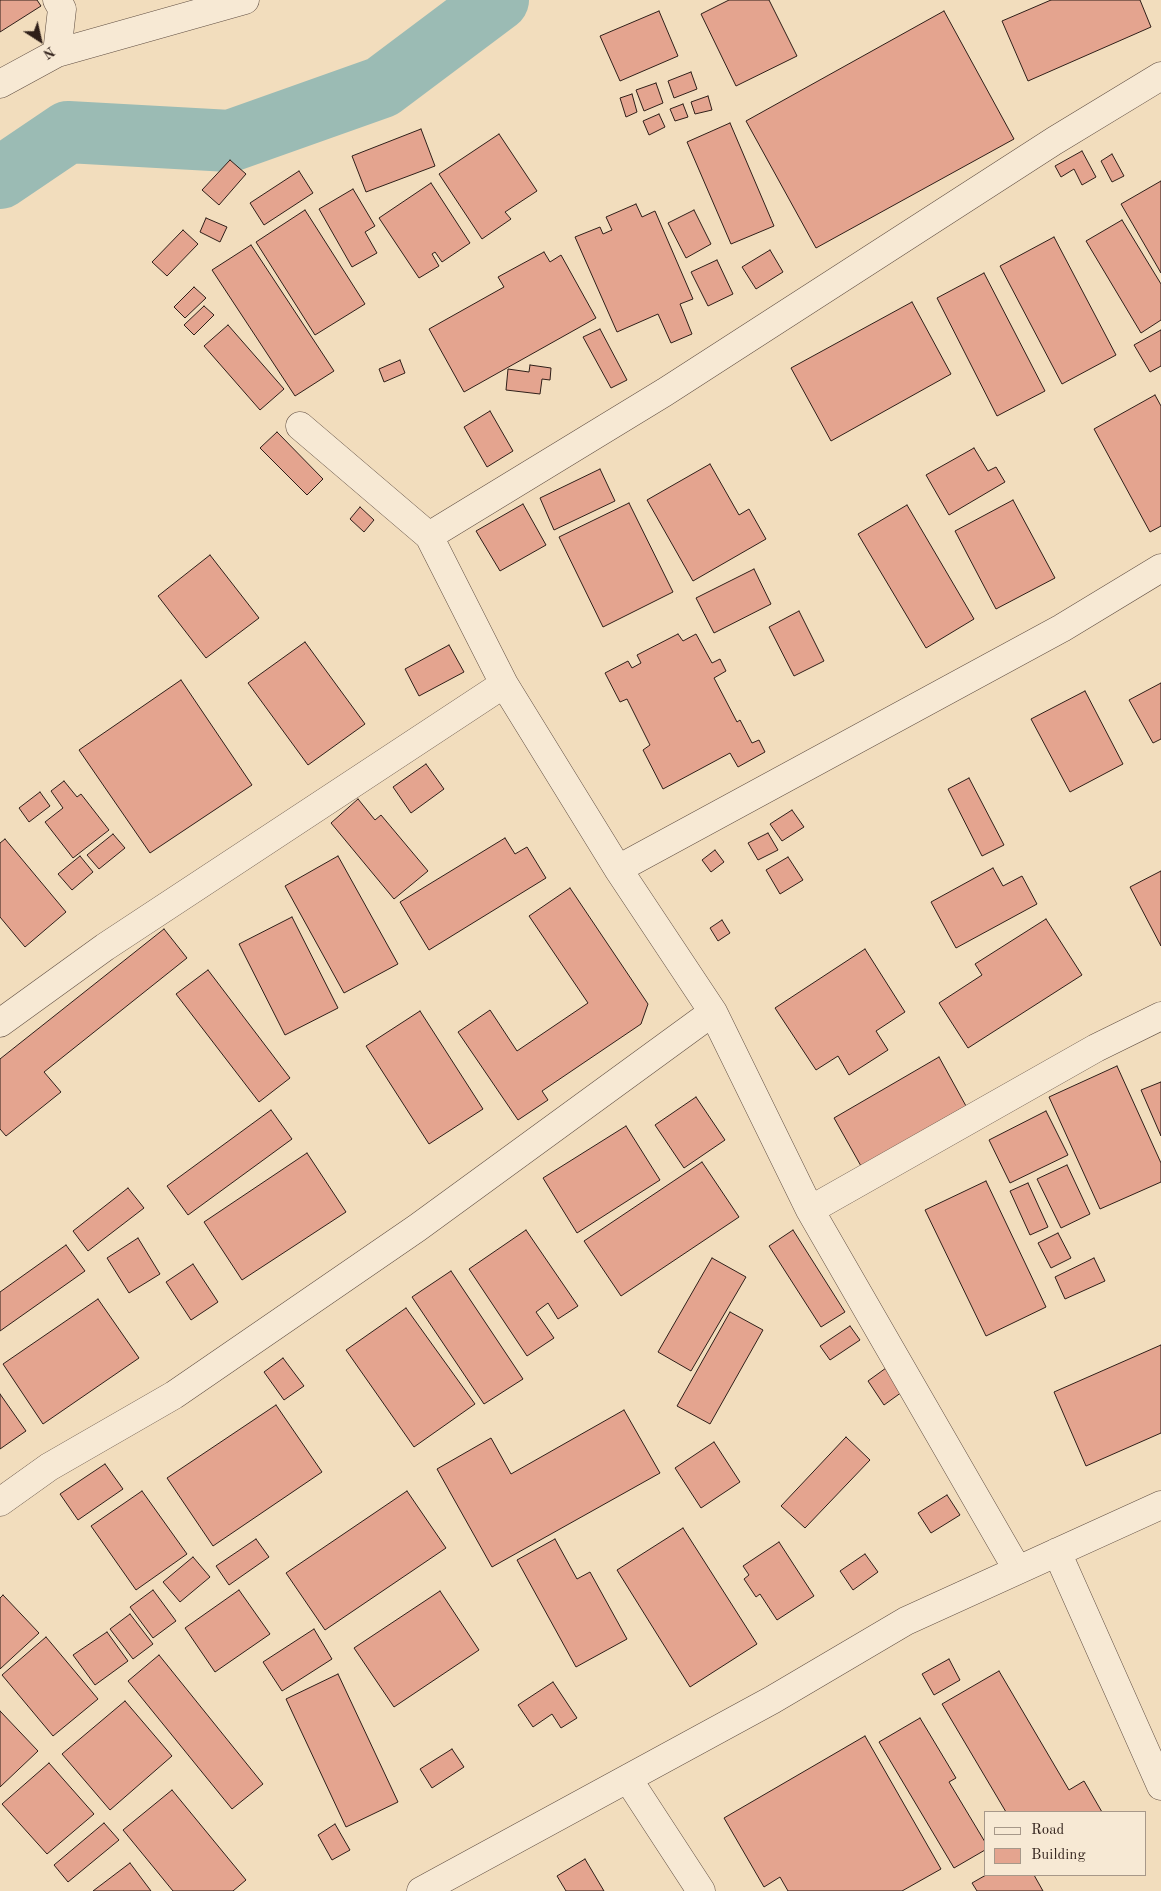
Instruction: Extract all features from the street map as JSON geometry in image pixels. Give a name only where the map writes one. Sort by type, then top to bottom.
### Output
[{"type":"street","points":[[57,0],[62,10],[57,53]]},
{"type":"street","points":[[0,84],[57,53],[245,0]]},
{"type":"street","points":[[429,536],[665,392],[1046,146],[1161,76]]},
{"type":"street","points":[[300,426],[429,536],[504,684],[618,870],[713,1012],[810,1210],[1017,1569]]},
{"type":"street","points":[[618,870],[1062,628],[1161,568]]},
{"type":"street","points":[[0,1023],[105,947],[504,684]]},
{"type":"street","points":[[0,1502],[49,1467],[174,1395],[409,1234],[713,1012]]},
{"type":"street","points":[[810,1210],[1096,1048],[1161,1016]]},
{"type":"street","points":[[421,1891],[772,1700],[906,1621],[1161,1505]]},
{"type":"street","points":[[1057,1552],[1159,1775]]},
{"type":"street","points":[[628,1779],[702,1891]]},
{"type":"building","points":[[0,0],[37,0],[41,6],[0,32]]},
{"type":"building","points":[[729,0],[769,0],[797,56],[736,86],[701,14]]},
{"type":"building","points":[[1051,0],[1140,0],[1151,27],[1028,81],[1002,21]]},
{"type":"building","points":[[659,11],[678,56],[620,81],[600,36]]},
{"type":"building","points":[[944,11],[1014,139],[816,248],[746,121]]},
{"type":"building","points":[[691,72],[697,89],[674,98],[668,81]]},
{"type":"building","points":[[656,83],[663,103],[644,111],[636,90]]},
{"type":"building","points":[[632,94],[637,112],[626,117],[620,98]]},
{"type":"building","points":[[708,96],[712,110],[695,114],[691,102]]},
{"type":"building","points":[[683,104],[688,117],[675,121],[670,109]]},
{"type":"building","points":[[659,114],[665,127],[649,135],[643,121]]},
{"type":"building","points":[[730,123],[774,226],[731,244],[687,142]]},
{"type":"building","points":[[421,129],[435,166],[366,192],[352,156]]},
{"type":"building","points":[[499,134],[537,191],[505,212],[511,219],[482,239],[439,174]]},
{"type":"building","points":[[1082,151],[1096,177],[1082,185],[1074,169],[1061,177],[1055,166]]},
{"type":"building","points":[[1112,154],[1124,176],[1112,182],[1101,161]]},
{"type":"building","points":[[230,160],[246,174],[219,205],[202,190]]},
{"type":"building","points":[[299,171],[313,193],[264,225],[250,203]]},
{"type":"building","points":[[1161,181],[1161,273],[1121,204]]},
{"type":"building","points":[[431,183],[470,243],[442,262],[435,252],[432,254],[439,266],[419,278],[379,218]]},
{"type":"building","points":[[353,189],[375,226],[365,232],[377,253],[352,267],[319,209]]},
{"type":"building","points":[[636,204],[642,217],[655,211],[693,299],[680,304],[692,334],[671,343],[658,314],[617,332],[575,237],[600,227],[603,234],[612,230],[606,217]]},
{"type":"building","points":[[305,210],[365,304],[315,335],[256,242]]},
{"type":"building","points":[[694,210],[711,244],[686,258],[668,223]]},
{"type":"building","points":[[206,218],[227,227],[220,242],[200,232]]},
{"type":"building","points":[[1122,220],[1161,284],[1161,320],[1141,333],[1086,241]]},
{"type":"building","points":[[183,230],[198,244],[167,276],[152,262]]},
{"type":"building","points":[[1054,237],[1116,355],[1062,384],[1000,266]]},
{"type":"building","points":[[251,245],[334,371],[295,396],[212,270]]},
{"type":"building","points":[[770,250],[783,272],[756,289],[742,267]]},
{"type":"building","points":[[544,252],[550,262],[561,255],[596,318],[464,392],[429,329],[504,287],[498,277]]},
{"type":"building","points":[[717,260],[733,294],[708,306],[691,272]]},
{"type":"building","points":[[984,273],[1045,391],[997,416],[937,298]]},
{"type":"building","points":[[194,287],[206,298],[185,318],[174,307]]},
{"type":"building","points":[[912,302],[951,374],[831,441],[791,368]]},
{"type":"building","points":[[204,306],[214,315],[194,335],[184,325]]},
{"type":"building","points":[[228,325],[284,389],[260,410],[204,346]]},
{"type":"building","points":[[600,329],[627,380],[611,388],[583,337]]},
{"type":"building","points":[[1161,330],[1161,366],[1150,372],[1134,345]]},
{"type":"building","points":[[400,360],[405,373],[384,382],[379,369]]},
{"type":"building","points":[[530,365],[551,368],[550,380],[542,379],[540,394],[506,390],[508,369],[529,372]]},
{"type":"building","points":[[1155,395],[1161,406],[1161,526],[1150,532],[1094,429]]},
{"type":"building","points":[[490,411],[513,451],[487,467],[464,427]]},
{"type":"building","points":[[277,432],[323,479],[307,495],[260,448]]},
{"type":"building","points":[[974,448],[988,471],[996,467],[1005,482],[949,515],[926,475]]},
{"type":"building","points":[[710,464],[739,515],[749,509],[766,539],[693,581],[647,500]]},
{"type":"building","points":[[600,469],[615,501],[554,530],[540,498]]},
{"type":"building","points":[[1013,500],[1055,578],[996,609],[955,531]]},
{"type":"building","points":[[629,503],[673,592],[603,627],[559,537]]},
{"type":"building","points":[[523,504],[546,545],[500,571],[476,531]]},
{"type":"building","points":[[907,505],[974,619],[926,648],[858,534]]},
{"type":"building","points":[[360,507],[374,520],[364,532],[350,519]]},
{"type":"building","points":[[210,555],[259,618],[206,658],[158,596]]},
{"type":"building","points":[[754,569],[771,604],[714,633],[696,598]]},
{"type":"building","points":[[799,611],[824,661],[794,676],[769,627]]},
{"type":"building","points":[[678,634],[683,641],[696,634],[712,663],[720,659],[726,671],[714,678],[737,722],[740,720],[752,743],[759,740],[765,752],[738,767],[730,753],[663,789],[643,750],[650,745],[627,699],[620,702],[605,673],[628,661],[632,668],[641,663],[637,655]]},
{"type":"building","points":[[305,642],[365,724],[308,765],[248,683]]},
{"type":"building","points":[[449,645],[464,672],[419,696],[405,669]]},
{"type":"building","points":[[181,680],[252,785],[150,853],[79,750]]},
{"type":"building","points":[[1161,683],[1161,739],[1153,743],[1129,700]]},
{"type":"building","points":[[1085,691],[1123,764],[1070,792],[1031,719]]},
{"type":"building","points":[[426,764],[444,789],[411,813],[393,787]]},
{"type":"building","points":[[969,778],[1004,845],[982,856],[948,789]]},
{"type":"building","points":[[64,781],[77,797],[81,794],[109,830],[73,858],[45,822],[63,808],[51,791]]},
{"type":"building","points":[[40,792],[50,806],[29,822],[19,808]]},
{"type":"building","points":[[358,799],[375,820],[381,815],[428,871],[394,899],[331,823]]},
{"type":"building","points":[[792,810],[804,827],[782,841],[770,824]]},
{"type":"building","points":[[768,833],[778,850],[758,860],[748,843]]},
{"type":"building","points":[[113,834],[125,848],[99,869],[87,855]]},
{"type":"building","points":[[505,838],[515,854],[527,847],[546,878],[429,950],[400,902]]},
{"type":"building","points":[[5,839],[66,912],[25,947],[0,917],[0,843]]},
{"type":"building","points":[[715,850],[724,862],[711,872],[702,860]]},
{"type":"building","points":[[80,856],[93,872],[72,890],[58,874]]},
{"type":"building","points":[[338,856],[398,964],[344,993],[285,886]]},
{"type":"building","points":[[788,857],[803,880],[780,894],[766,870]]},
{"type":"building","points":[[993,868],[1003,886],[1022,876],[1037,904],[956,948],[931,902]]},
{"type":"building","points":[[1161,871],[1161,946],[1130,887]]},
{"type":"building","points":[[570,888],[648,1004],[641,1024],[542,1091],[548,1100],[518,1120],[458,1032],[490,1010],[517,1051],[588,1003],[529,916]]},
{"type":"building","points":[[292,917],[338,1008],[285,1035],[239,944]]},
{"type":"building","points":[[1046,919],[1082,975],[968,1048],[939,1003],[982,975],[975,964]]},
{"type":"building","points":[[722,920],[730,933],[718,941],[710,928]]},
{"type":"building","points":[[164,929],[187,958],[44,1072],[61,1092],[6,1136],[0,1129],[0,1059]]},
{"type":"building","points":[[865,949],[905,1012],[876,1031],[888,1050],[849,1075],[838,1056],[816,1070],[775,1008]]},
{"type":"building","points":[[208,970],[290,1078],[259,1102],[176,994]]},
{"type":"building","points":[[420,1011],[483,1109],[429,1144],[366,1046]]},
{"type":"building","points":[[939,1057],[966,1106],[861,1166],[834,1118]]},
{"type":"building","points":[[1117,1066],[1161,1163],[1161,1182],[1100,1209],[1049,1097]]},
{"type":"building","points":[[1161,1082],[1161,1136],[1141,1090]]},
{"type":"building","points":[[696,1097],[725,1140],[684,1168],[655,1125]]},
{"type":"building","points":[[271,1110],[292,1139],[188,1215],[167,1186]]},
{"type":"building","points":[[1046,1111],[1068,1155],[1010,1183],[989,1140]]},
{"type":"building","points":[[626,1126],[660,1180],[577,1233],[543,1178]]},
{"type":"building","points":[[307,1153],[346,1212],[242,1280],[204,1222]]},
{"type":"building","points":[[702,1162],[739,1217],[621,1296],[584,1241]]},
{"type":"building","points":[[1067,1165],[1090,1214],[1061,1228],[1037,1179]]},
{"type":"building","points":[[986,1181],[1046,1307],[986,1336],[925,1210]]},
{"type":"building","points":[[1028,1183],[1048,1227],[1030,1235],[1010,1191]]},
{"type":"building","points":[[128,1188],[144,1208],[88,1251],[73,1231]]},
{"type":"building","points":[[526,1230],[578,1306],[558,1319],[548,1303],[536,1312],[554,1338],[527,1356],[469,1269]]},
{"type":"building","points":[[793,1230],[845,1312],[821,1327],[769,1246]]},
{"type":"building","points":[[1058,1233],[1071,1258],[1051,1268],[1038,1243]]},
{"type":"building","points":[[138,1238],[160,1274],[129,1293],[107,1258]]},
{"type":"building","points":[[66,1245],[85,1271],[0,1331],[0,1292]]},
{"type":"building","points":[[712,1258],[746,1277],[691,1371],[658,1352]]},
{"type":"building","points":[[1094,1258],[1105,1281],[1065,1299],[1055,1277]]},
{"type":"building","points":[[193,1264],[218,1302],[191,1320],[166,1282]]},
{"type":"building","points":[[451,1271],[523,1379],[484,1404],[412,1297]]},
{"type":"building","points":[[98,1299],[139,1358],[43,1424],[3,1364]]},
{"type":"building","points":[[406,1308],[475,1404],[414,1447],[346,1350]]},
{"type":"building","points":[[730,1312],[763,1330],[710,1424],[677,1406]]},
{"type":"building","points":[[850,1326],[860,1340],[830,1360],[820,1346]]},
{"type":"building","points":[[1161,1345],[1161,1433],[1086,1466],[1054,1392]]},
{"type":"building","points":[[283,1358],[304,1386],[284,1400],[264,1372]]},
{"type":"building","points":[[886,1368],[902,1392],[884,1405],[868,1381]]},
{"type":"building","points":[[0,1394],[26,1431],[0,1449]]},
{"type":"building","points":[[276,1405],[322,1472],[213,1546],[167,1478]]},
{"type":"building","points":[[624,1410],[660,1473],[492,1567],[437,1469],[491,1438],[511,1474]]},
{"type":"building","points":[[846,1437],[870,1460],[805,1528],[781,1506]]},
{"type":"building","points":[[714,1442],[740,1482],[701,1508],[675,1468]]},
{"type":"building","points":[[105,1464],[123,1489],[78,1520],[60,1494]]},
{"type":"building","points":[[142,1491],[187,1554],[136,1590],[91,1526]]},
{"type":"building","points":[[407,1491],[446,1548],[325,1630],[286,1573]]},
{"type":"building","points":[[947,1495],[960,1515],[931,1533],[918,1513]]},
{"type":"building","points":[[683,1528],[757,1644],[690,1687],[617,1570]]},
{"type":"building","points":[[256,1539],[269,1557],[229,1585],[216,1566]]},
{"type":"building","points":[[555,1539],[577,1579],[590,1572],[627,1639],[576,1667],[517,1560]]},
{"type":"building","points":[[779,1542],[814,1596],[777,1620],[760,1594],[756,1597],[744,1579],[749,1575],[743,1566]]},
{"type":"building","points":[[865,1554],[878,1572],[853,1590],[840,1571]]},
{"type":"building","points":[[193,1557],[210,1577],[180,1602],[163,1582]]},
{"type":"building","points":[[153,1590],[176,1621],[153,1638],[130,1607]]},
{"type":"building","points":[[239,1590],[270,1634],[215,1672],[185,1628]]},
{"type":"building","points":[[440,1591],[479,1650],[394,1707],[354,1648]]},
{"type":"building","points":[[3,1595],[39,1633],[0,1669],[0,1598]]},
{"type":"building","points":[[130,1614],[153,1644],[133,1659],[110,1629]]},
{"type":"building","points":[[314,1629],[332,1659],[282,1691],[263,1662]]},
{"type":"building","points":[[107,1632],[128,1661],[95,1685],[73,1655]]},
{"type":"building","points":[[46,1637],[98,1699],[53,1736],[2,1675]]},
{"type":"building","points":[[159,1655],[263,1784],[232,1809],[128,1681]]},
{"type":"building","points":[[949,1659],[960,1680],[934,1695],[922,1674]]},
{"type":"building","points":[[999,1671],[1069,1790],[1084,1781],[1101,1811],[1005,1811],[942,1704]]},
{"type":"building","points":[[338,1674],[398,1802],[346,1827],[286,1699]]},
{"type":"building","points":[[553,1682],[577,1718],[561,1728],[552,1714],[533,1727],[518,1705]]},
{"type":"building","points":[[125,1701],[172,1756],[110,1810],[62,1754]]},
{"type":"building","points":[[0,1711],[38,1751],[0,1787]]},
{"type":"building","points":[[920,1718],[956,1778],[949,1782],[984,1840],[984,1851],[954,1868],[879,1742]]},
{"type":"building","points":[[865,1736],[941,1869],[902,1891],[788,1891],[780,1877],[764,1887],[724,1818]]},
{"type":"building","points":[[452,1749],[464,1767],[432,1788],[420,1769]]},
{"type":"building","points":[[49,1763],[94,1814],[47,1854],[2,1804]]},
{"type":"building","points":[[172,1790],[246,1880],[233,1891],[173,1891],[123,1830]]},
{"type":"building","points":[[104,1823],[119,1840],[68,1882],[54,1865]]},
{"type":"building","points":[[335,1824],[350,1850],[332,1860],[318,1835]]},
{"type":"building","points":[[585,1859],[604,1891],[566,1891],[557,1876]]},
{"type":"building","points":[[130,1863],[151,1891],[93,1891]]},
{"type":"building","points":[[984,1876],[1035,1876],[1043,1891],[977,1891],[972,1883]]},
{"type":"waterway","points":[[0,178],[68,132],[230,141],[382,87],[498,0]]}]
